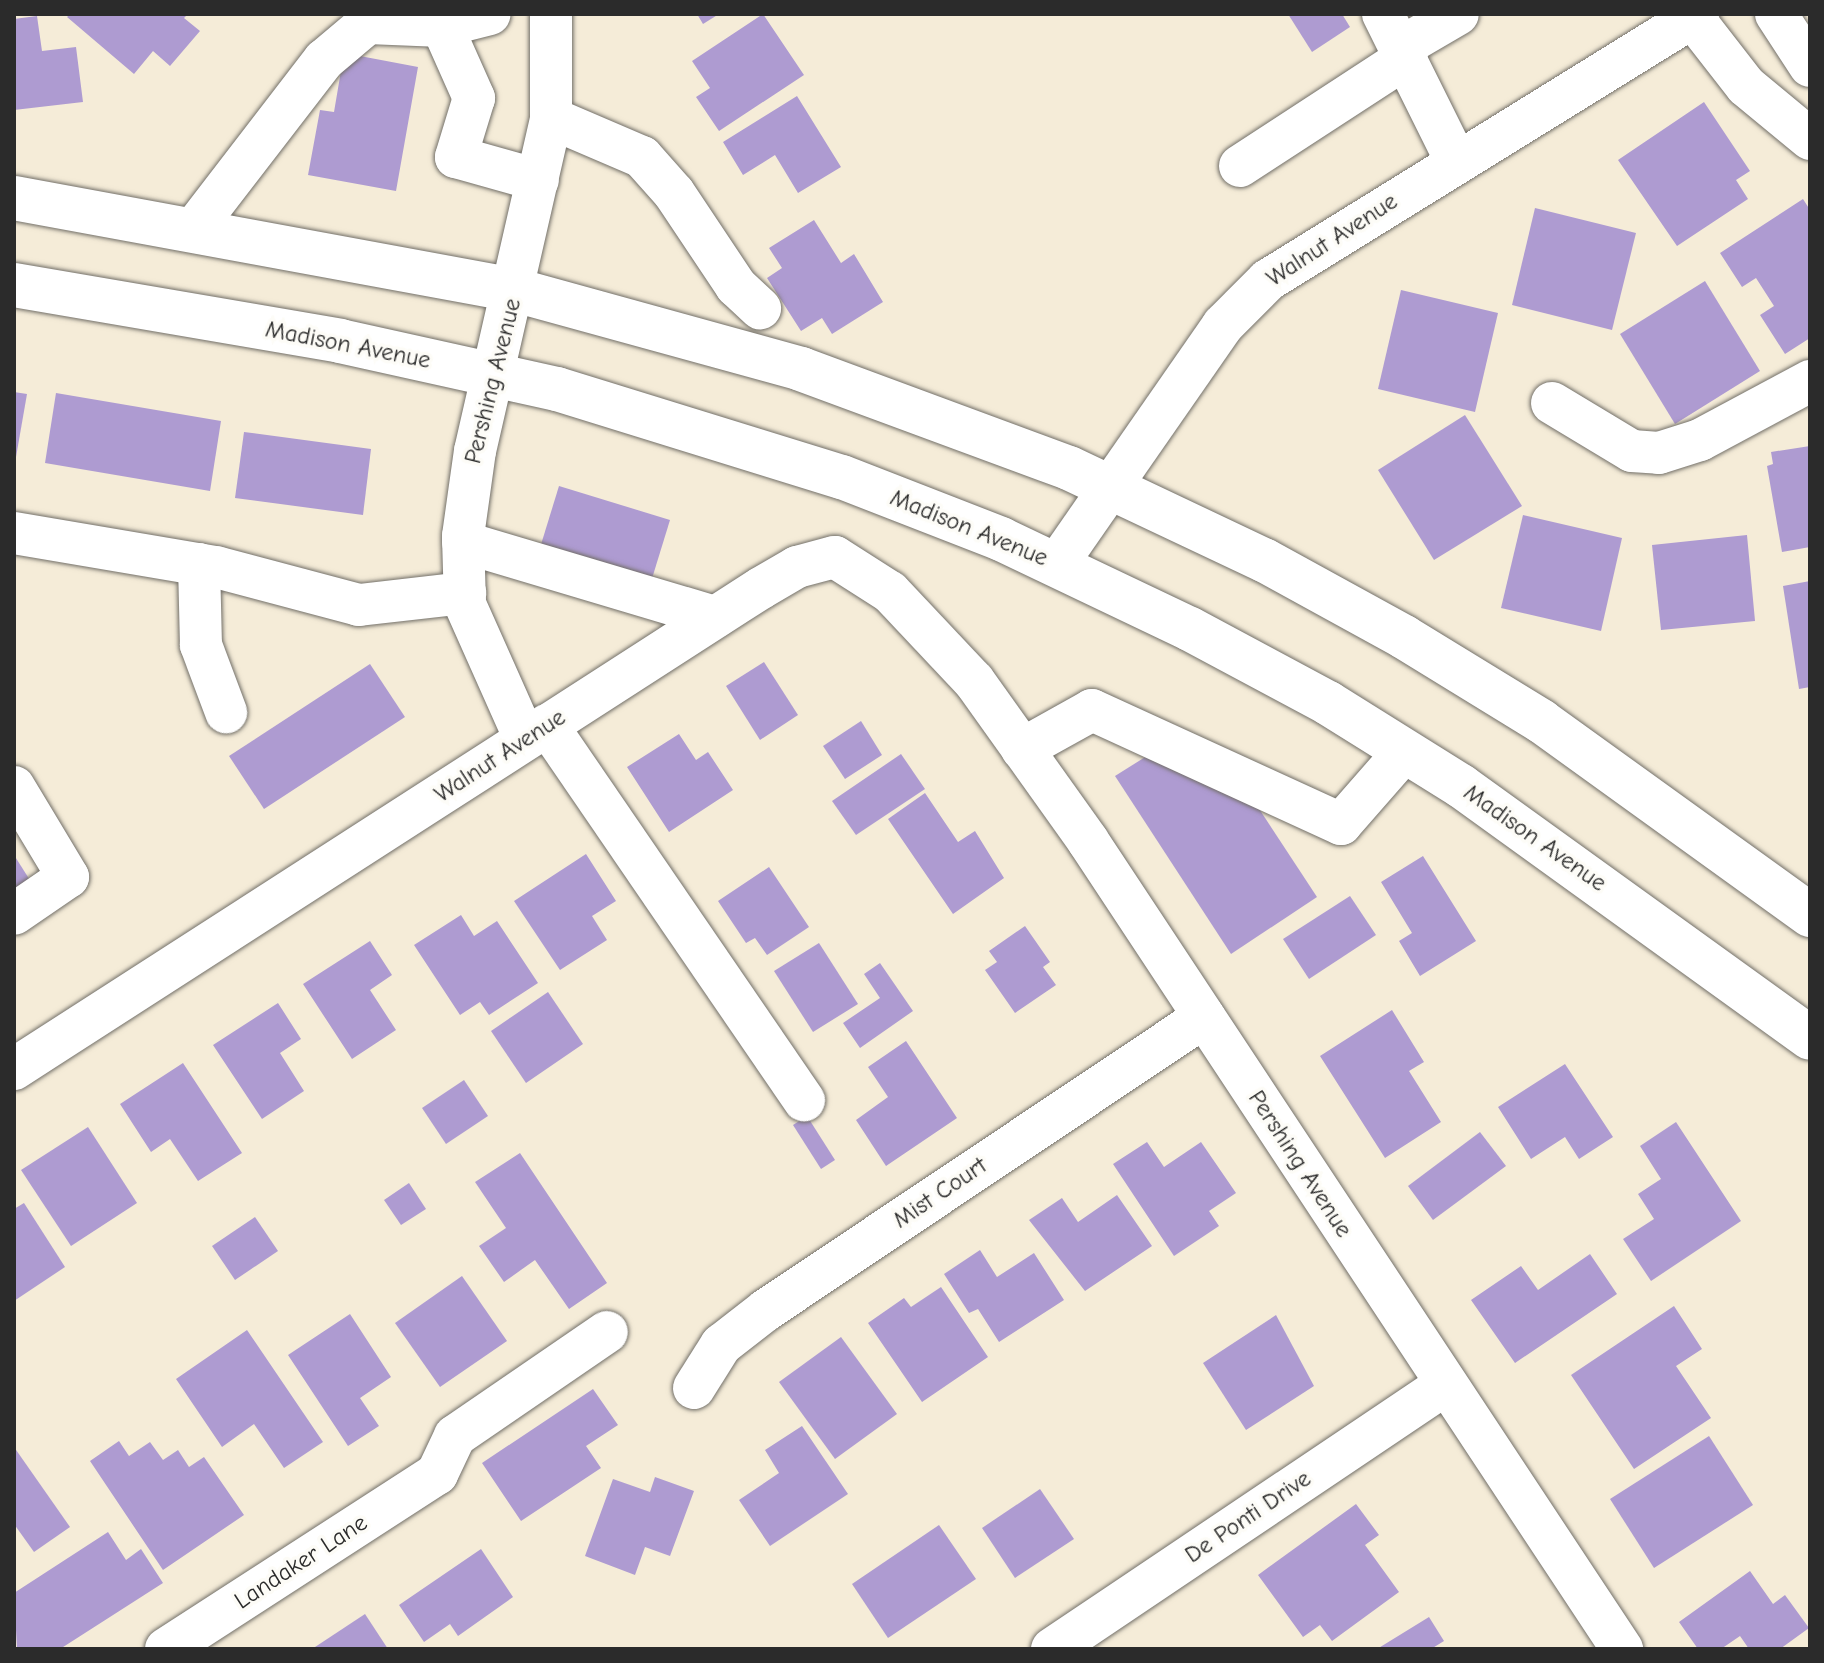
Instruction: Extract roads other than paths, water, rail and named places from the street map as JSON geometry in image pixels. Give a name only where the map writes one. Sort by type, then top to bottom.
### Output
[{"type":"main road","points":[[14,198],[515,290],[801,369],[920,409],[1107,487],[1264,560],[1404,637],[1541,721],[1810,915]]},
{"type":"main road","name":"Madison Avenue","points":[[14,285],[340,341],[494,374],[738,441],[842,477],[1057,564],[1204,636],[1405,751],[1605,886],[1810,1038]]},
{"type":"street","points":[[193,230],[324,60],[368,23],[442,26],[490,14]]},
{"type":"street","name":"Pershing Avenue","points":[[551,14],[551,118],[515,290],[468,485],[463,542],[465,593],[536,732],[804,1101]]},
{"type":"street","points":[[1240,166],[1397,40],[1458,14]]},
{"type":"street","points":[[1776,14],[1810,66]]},
{"type":"street","points":[[1696,16],[1746,86],[1810,139]]},
{"type":"street","name":"Walnut Avenue","points":[[1057,564],[1107,487],[1223,325],[1268,280],[1456,161],[1696,16]]},
{"type":"street","points":[[442,26],[474,98],[456,157],[538,180]]},
{"type":"street","points":[[1397,40],[1456,161]]},
{"type":"street","points":[[551,118],[642,157],[674,193],[736,286],[760,308]]},
{"type":"street","points":[[1552,403],[1632,451],[1659,453],[1712,434],[1810,381]]},
{"type":"street","points":[[14,533],[199,564],[359,605],[465,593]]},
{"type":"street","points":[[463,542],[715,617]]},
{"type":"street","name":"Walnut Avenue","points":[[14,1069],[797,567],[835,557],[890,592],[974,681]]},
{"type":"street","points":[[199,564],[201,645],[226,712]]},
{"type":"street","name":"Pershing Avenue","points":[[974,681],[1204,1017],[1622,1649]]},
{"type":"street","points":[[1022,749],[1092,710],[1341,824],[1405,751]]},
{"type":"street","points":[[14,787],[68,877],[14,914]]},
{"type":"street","name":"Mist Court","points":[[694,1388],[721,1345],[766,1310],[1204,1017]]},
{"type":"street","name":"Landaker Lane","points":[[166,1649],[437,1474],[455,1436],[607,1332]]},
{"type":"street","name":"De Ponti Drive","points":[[1052,1649],[1445,1385]]}]
